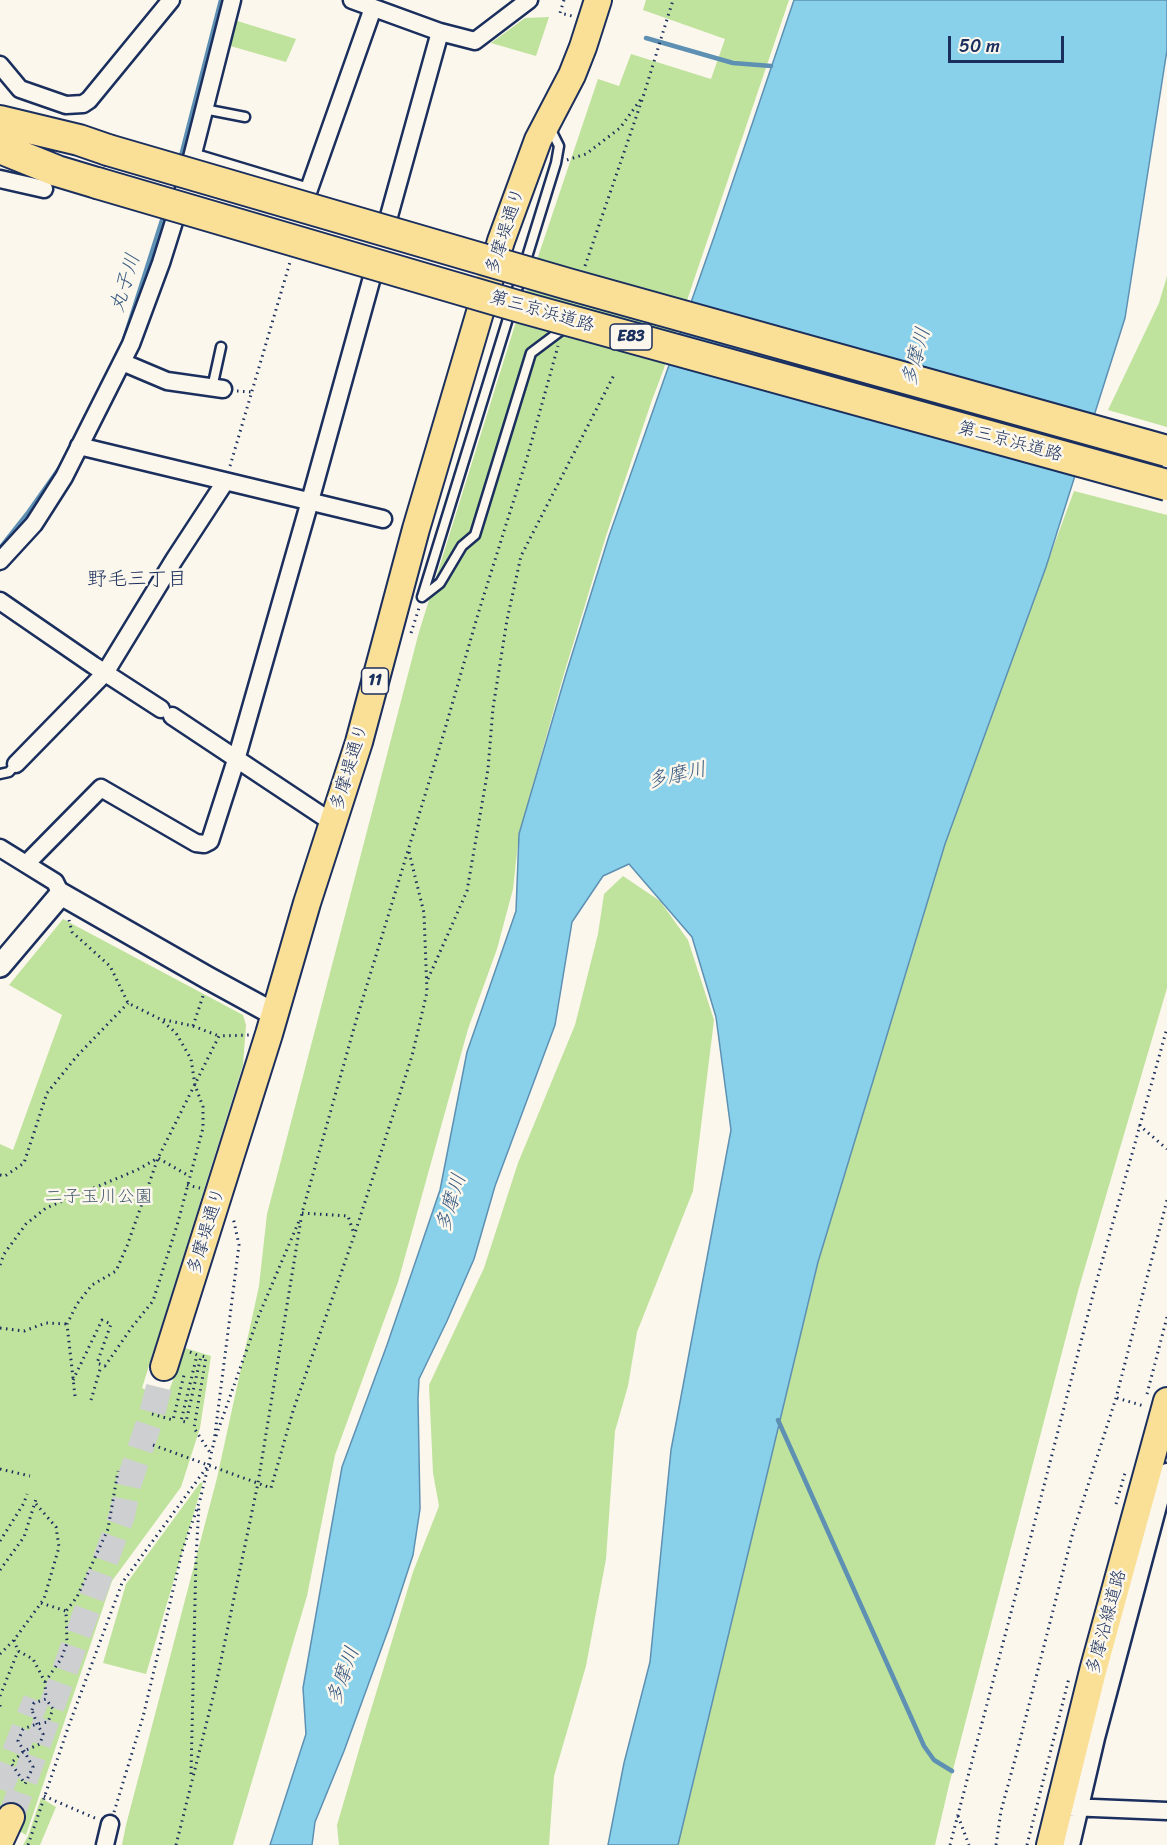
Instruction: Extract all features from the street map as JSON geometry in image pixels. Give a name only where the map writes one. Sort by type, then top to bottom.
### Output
[{"type":"highway","name":"E83","points":[[0,100],[79,140]]},
{"type":"highway","name":"E83","points":[[0,122],[79,140]]},
{"type":"highway","name":"第三京浜道路","points":[[79,140],[580,288],[1167,452]]},
{"type":"highway","name":"E83","points":[[0,148],[51,180]]},
{"type":"highway","name":"E83","points":[[0,161],[51,180]]},
{"type":"highway","name":"第三京浜道路","points":[[51,180],[97,183],[524,308],[1167,485]]},
{"type":"main road","name":"多摩堤通り","points":[[174,1371],[271,1024],[359,742],[416,529],[495,261],[529,164],[584,47],[598,0]]},
{"type":"main road","name":"多摩沿線道路","points":[[1050,1845],[1069,1807],[1093,1671],[1155,1403]]},
{"type":"main road","points":[[0,1841],[10,1817]]},
{"type":"street","points":[[0,65],[21,89],[66,105],[83,104],[89,100],[171,0]]},
{"type":"street","points":[[0,561],[34,524],[64,477],[131,344],[161,263],[183,193],[231,0]]},
{"type":"street","points":[[354,0],[440,32],[475,41],[529,0]]},
{"type":"street","points":[[192,157],[308,192],[373,8]]},
{"type":"street","points":[[26,864],[101,788],[196,843],[204,844],[210,841],[236,760],[310,501],[440,32]]},
{"type":"street","points":[[0,180],[51,180]]},
{"type":"street","points":[[183,193],[474,277]]},
{"type":"street","points":[[122,362],[167,381],[218,388]]},
{"type":"street","points":[[79,446],[383,519]]},
{"type":"street","points":[[16,764],[105,673],[225,482]]},
{"type":"street","points":[[0,601],[333,823]]},
{"type":"street","points":[[0,849],[55,882],[61,894],[208,978],[271,1024]]},
{"type":"street","points":[[0,966],[61,894]]},
{"type":"street","points":[[1071,1845],[1069,1807],[1096,1738],[1167,1472]]},
{"type":"street","points":[[1069,1807],[1167,1811]]},
{"type":"street","points":[[105,1845],[110,1824]]},
{"type":"lane","points":[[204,109],[244,117]]},
{"type":"lane","points":[[548,123],[559,146],[556,163],[422,597],[440,584],[462,546],[475,535],[531,353],[563,329]]},
{"type":"lane","points":[[218,388],[221,347]]},
{"type":"lane","points":[[0,774],[9,772],[16,764]]},
{"type":"path","points":[[560,13],[564,0]]},
{"type":"path","points":[[582,274],[651,73],[673,0]]},
{"type":"path","points":[[556,163],[586,154],[620,128],[643,97]]},
{"type":"path","points":[[225,482],[291,259]]},
{"type":"path","points":[[176,1845],[215,1689],[258,1484],[302,1214],[356,1021],[527,458],[563,329]]},
{"type":"path","points":[[427,981],[467,891],[488,769],[493,708],[507,620],[521,556],[615,373]]},
{"type":"path","points":[[153,1445],[271,1488],[293,1412],[354,1236],[412,1056],[427,992],[424,913],[408,850]]},
{"type":"path","points":[[61,894],[72,932],[110,966],[128,1003],[160,1018],[193,1026],[219,1036],[271,1024]]},
{"type":"path","points":[[193,1026],[208,978]]},
{"type":"path","points":[[0,1174],[5,1176],[24,1163],[47,1093],[77,1056],[128,1003]]},
{"type":"path","points":[[101,1366],[105,1366],[153,1301],[203,1128],[202,1107],[195,1085],[191,1059],[176,1033],[160,1018]]},
{"type":"path","points":[[950,1845],[1095,1287],[1167,1028]]},
{"type":"path","points":[[75,1396],[67,1324],[77,1304],[92,1285],[116,1271],[158,1158],[219,1036]]},
{"type":"path","points":[[1139,1125],[1167,1149]]},
{"type":"path","points":[[158,1158],[189,1176]]},
{"type":"path","points":[[0,1265],[4,1254],[26,1224],[46,1208],[136,1170],[158,1158]]},
{"type":"path","points":[[187,1185],[200,1188]]},
{"type":"path","points":[[996,1845],[1001,1811],[1073,1532],[1116,1398],[1167,1200]]},
{"type":"path","points":[[214,1442],[238,1245],[233,1214]]},
{"type":"path","points":[[302,1214],[348,1216],[354,1236]]},
{"type":"path","points":[[44,1796],[110,1824],[143,1716],[182,1552],[200,1500],[214,1442],[259,1315],[302,1214]]},
{"type":"path","points":[[73,1380],[102,1320],[111,1324],[97,1363],[101,1366]]},
{"type":"path","points":[[0,1328],[24,1331],[46,1323],[67,1324]]},
{"type":"path","points":[[190,1352],[197,1355],[182,1421],[186,1422],[201,1356],[206,1357],[194,1428],[211,1454]]},
{"type":"path","points":[[91,1400],[101,1366]]},
{"type":"path","points":[[152,1414],[173,1420],[174,1371]]},
{"type":"path","points":[[1116,1398],[1155,1403]]},
{"type":"path","points":[[28,1845],[122,1583],[208,1466]]},
{"type":"path","points":[[0,1469],[30,1476]]},
{"type":"path","points":[[45,1682],[61,1659],[67,1642],[66,1611],[77,1597],[108,1529],[118,1471]]},
{"type":"path","points":[[0,1541],[24,1503],[27,1494]]},
{"type":"path","points":[[0,1570],[24,1537],[38,1496]]},
{"type":"path","points":[[191,1782],[196,1558],[200,1500]]},
{"type":"path","points":[[0,1654],[14,1640],[44,1599],[59,1547],[56,1527],[36,1504]]},
{"type":"path","points":[[41,1603],[66,1611]]},
{"type":"path","points":[[0,1696],[18,1651],[14,1640]]},
{"type":"path","points":[[18,1651],[33,1659],[45,1682],[46,1699],[53,1709],[48,1722],[37,1724],[23,1730],[18,1741],[24,1751],[33,1767],[25,1785],[11,1762],[24,1751],[40,1744],[43,1734],[37,1724],[32,1710],[34,1703],[46,1699]]},
{"type":"path","points":[[958,1814],[969,1845]]},
{"type":"green space","points":[[646,0],[789,0],[606,536],[563,677],[519,834],[513,889],[497,949],[468,1029],[398,1282],[335,1455],[307,1596],[233,1845],[122,1845],[217,1478],[259,1286],[267,1214],[419,632],[514,328],[598,79],[619,86],[631,54],[711,79],[725,39],[643,10]]},
{"type":"green space","points":[[549,17],[536,56],[491,43],[525,18]]},
{"type":"green space","points":[[234,20],[296,39],[286,62],[227,45]]},
{"type":"green space","points":[[1167,276],[1167,427],[1108,410],[1159,303]]},
{"type":"green space","points":[[1074,491],[1167,515],[1167,988],[1078,1291],[935,1845],[677,1845],[816,1263],[943,845]]},
{"type":"green space","points":[[623,876],[660,901],[688,940],[714,1020],[693,1191],[637,1332],[628,1386],[615,1431],[606,1559],[586,1666],[554,1776],[549,1845],[339,1845],[337,1825],[366,1726],[413,1572],[439,1506],[433,1473],[429,1385],[484,1268],[518,1163],[575,1025],[598,934],[604,894]]},
{"type":"green space","name":"二子玉川公園","points":[[63,919],[243,1015],[246,1025],[243,1065],[142,1388],[166,1399],[185,1348],[211,1356],[200,1428],[181,1487],[112,1581],[26,1835],[0,1819],[0,1144],[13,1150],[62,1015],[9,985]]},
{"type":"green space","points":[[203,1482],[146,1674],[103,1663],[126,1584]]},
{"type":"green space","points":[[41,1798],[56,1807],[40,1845],[23,1845],[28,1836]]},
{"type":"water","name":"多摩川","points":[[794,0],[1167,0],[1167,50],[1125,318],[1046,567],[945,844],[818,1262],[678,1845],[608,1845],[624,1763],[650,1662],[671,1450],[731,1130],[716,1017],[692,937],[629,864],[603,876],[572,922],[555,1025],[495,1186],[474,1259],[419,1379],[420,1509],[413,1555],[344,1751],[315,1822],[312,1845],[270,1845],[306,1734],[303,1688],[342,1467],[440,1190],[467,1052],[516,911],[519,834],[609,536]]},
{"type":"waterway","name":"丸子川","points":[[180,160],[221,0]]},
{"type":"waterway","points":[[646,38],[733,63],[771,66]]},
{"type":"waterway","name":"丸子川","points":[[123,343],[164,214]]},
{"type":"waterway","name":"丸子川","points":[[0,548],[63,463]]},
{"type":"waterway","points":[[778,1420],[924,1746],[934,1760],[952,1771]]},
{"type":"tunnel","points":[[11,1817],[122,1515],[129,1482],[152,1414],[164,1367]]},
{"type":"tunnel","points":[[0,1789],[36,1700]]},
{"type":"district","name":"野毛三丁目","points":[[137,580]]}]
